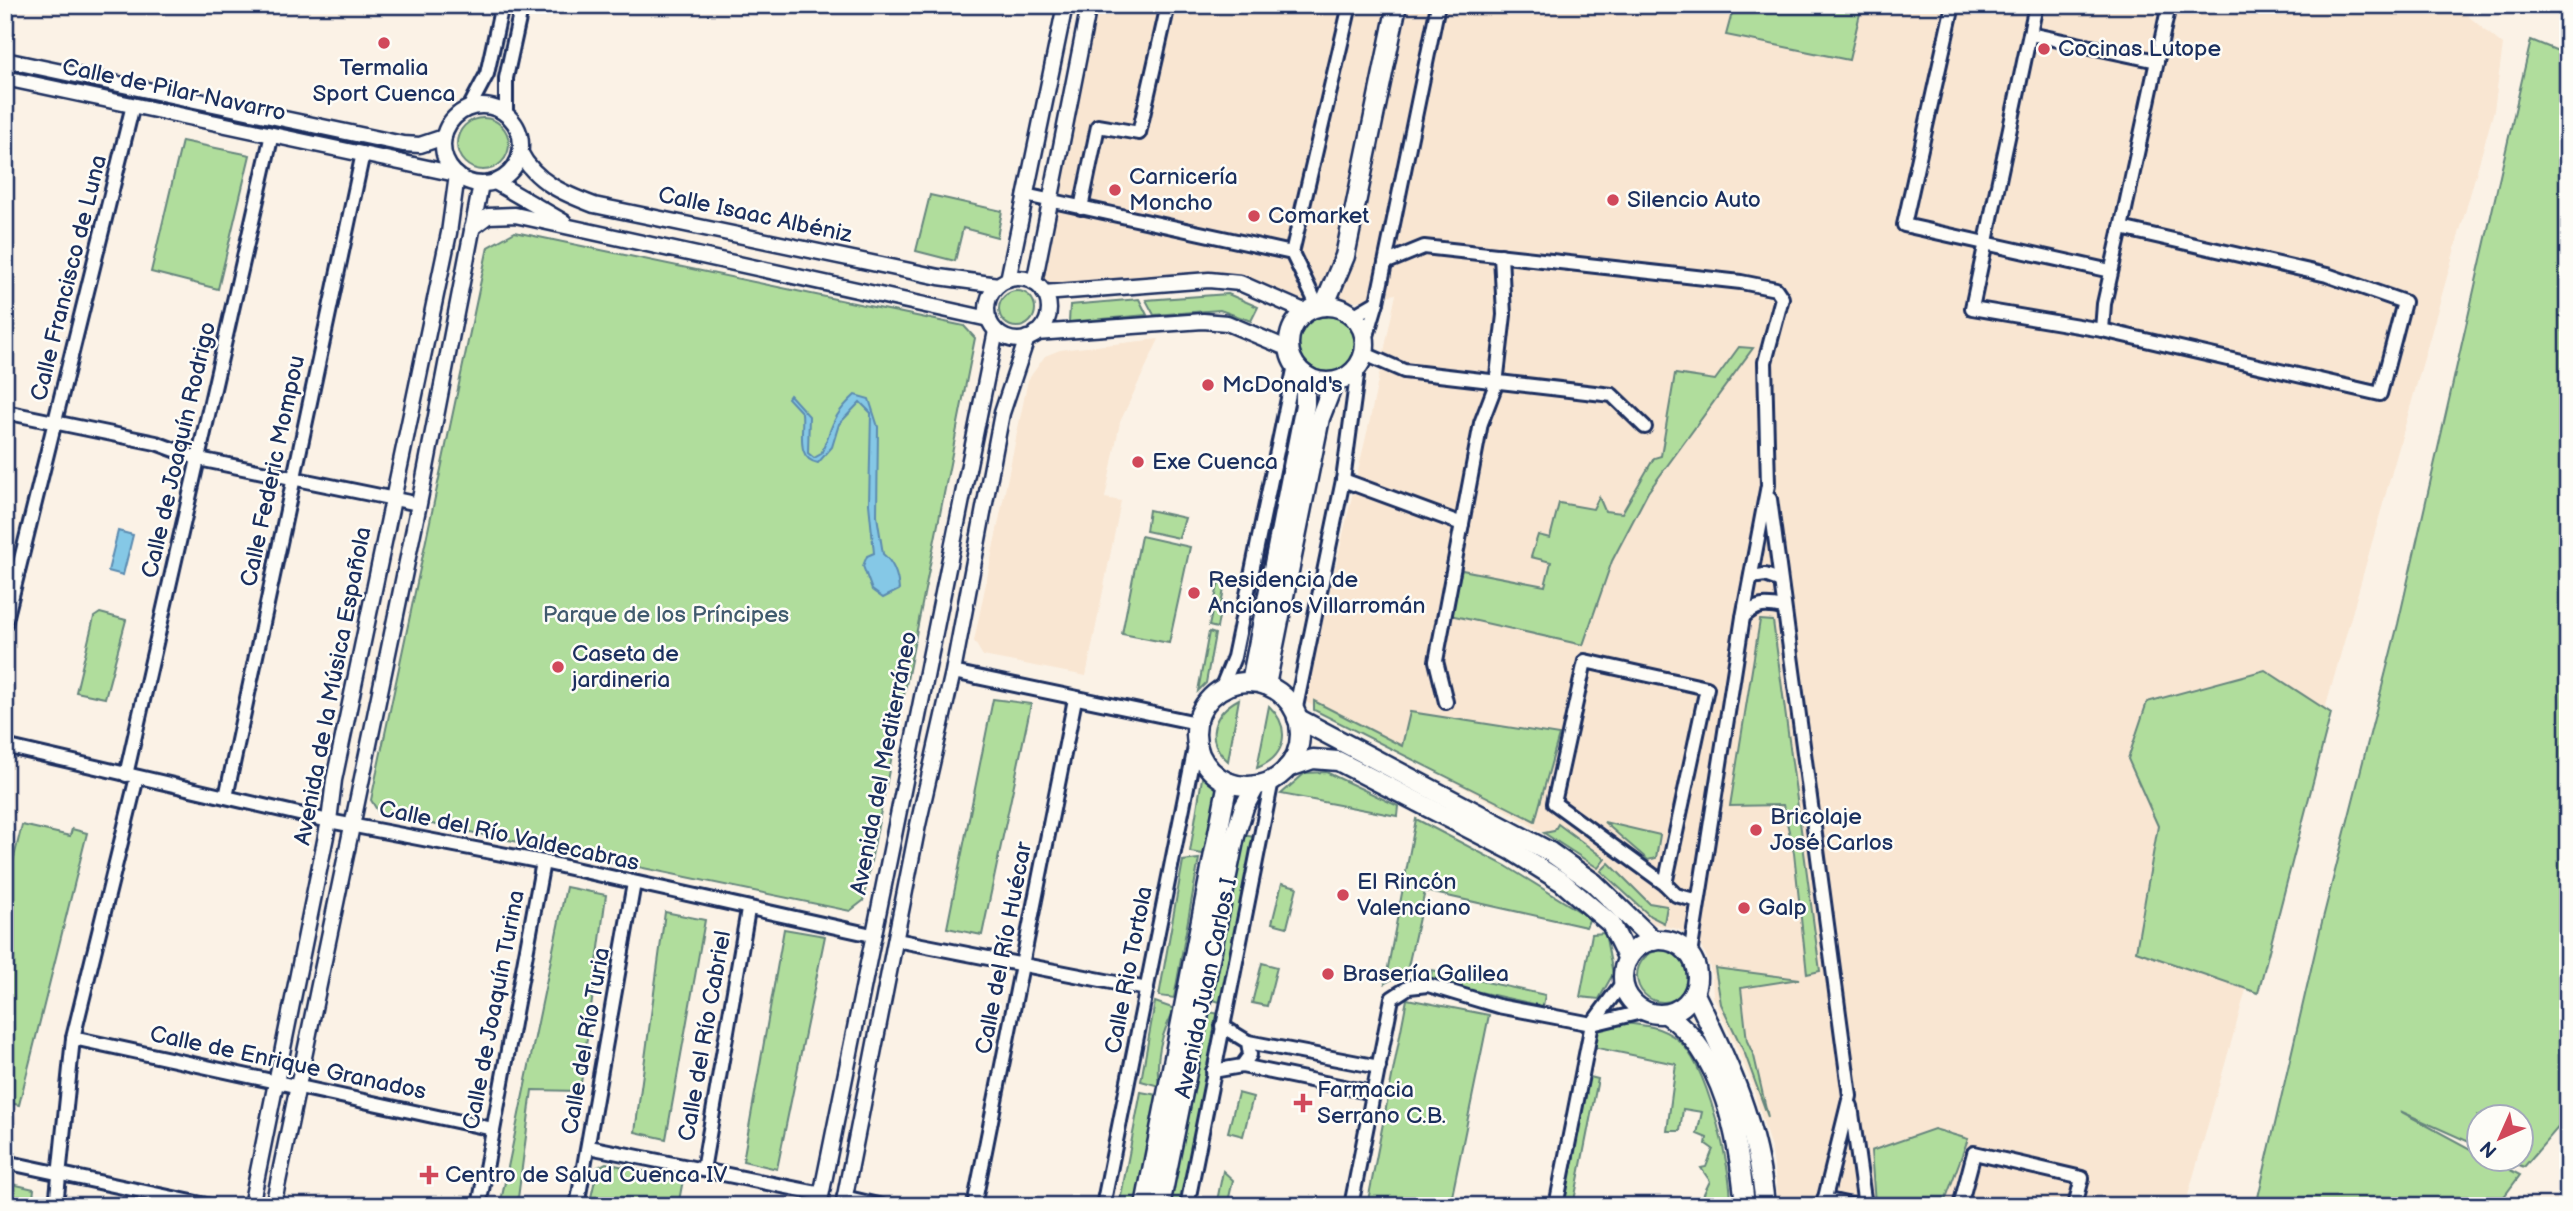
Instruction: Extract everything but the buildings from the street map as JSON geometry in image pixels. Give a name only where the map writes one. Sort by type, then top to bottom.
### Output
[{"type":"main road","points":[[1296,363],[1319,382],[1334,382],[1346,378],[1363,354],[1349,313],[1345,256],[1396,5]]},
{"type":"main road","points":[[1258,684],[1301,426],[1292,328],[1316,308],[1345,256]]},
{"type":"main road","points":[[1316,308],[1349,313]]},
{"type":"main road","points":[[1258,684],[1320,418],[1334,382]]},
{"type":"main road","points":[[1628,959],[1616,931],[1598,909],[1521,855],[1338,761],[1313,759],[1287,768],[1264,783],[1228,782],[1207,766],[1196,742],[1197,723],[1204,706],[1221,689],[1258,684],[1281,694],[1296,715],[1550,852],[1601,889],[1654,941]]},
{"type":"main road","points":[[1287,768],[1299,742],[1296,715]]},
{"type":"main road","name":"Avenida Juan Carlos I","points":[[1145,1206],[1228,782]]},
{"type":"main road","name":"Avenida Juan Carlos I","points":[[1160,1206],[1235,836],[1244,807],[1264,783]]},
{"type":"main road","points":[[1654,941],[1674,943],[1690,955],[1697,973],[1694,992],[1681,1008],[1666,1014],[1646,1011],[1631,999],[1623,982],[1628,959],[1637,948],[1654,941]]},
{"type":"main road","points":[[1694,992],[1743,1096],[1756,1144],[1765,1206]]},
{"type":"main road","points":[[1666,1014],[1698,1043],[1716,1079],[1739,1161],[1745,1206]]},
{"type":"street","points":[[470,108],[487,74],[502,5]]},
{"type":"street","points":[[506,115],[506,78],[522,5]]},
{"type":"street","points":[[993,325],[988,300],[1003,282],[1025,195],[1065,5]]},
{"type":"street","points":[[1031,336],[1048,314],[1039,288],[1051,201],[1090,5]]},
{"type":"street","points":[[1081,208],[1098,126],[1139,133],[1168,5]]},
{"type":"street","points":[[1316,308],[1292,253],[1350,5]]},
{"type":"street","points":[[1296,715],[1343,480],[1363,354],[1377,302],[1438,5]]},
{"type":"street","points":[[1953,5],[1904,225],[2111,271]]},
{"type":"street","points":[[2036,5],[1972,308],[2102,330],[2380,394],[2404,302],[2327,275],[2121,228]]},
{"type":"street","points":[[2102,330],[2111,271],[2169,5]]},
{"type":"street","points":[[2030,34],[2157,61]]},
{"type":"street","name":"Calle de Pilar Navarro","points":[[5,61],[403,144],[420,145],[444,137]]},
{"type":"street","name":"Calle de Pilar Navarro","points":[[5,78],[456,175]]},
{"type":"street","name":"Calle Francisco de Luna","points":[[5,624],[133,105]]},
{"type":"street","points":[[488,183],[512,171],[520,152],[519,132],[506,115],[484,106],[470,108],[453,119],[444,137],[444,157],[456,175],[488,183],[574,228]]},
{"type":"street","name":"Calle de Joaquín Rodrigo","points":[[57,1206],[73,1038],[272,134]]},
{"type":"street","name":"Calle Isaac Albéniz","points":[[520,152],[533,171],[543,179],[563,193],[594,205],[939,277],[1003,282]]},
{"type":"street","name":"Calle Federic Mompou","points":[[226,797],[363,153]]},
{"type":"street","name":"Avenida de la Música Española","points":[[251,1206],[329,821],[334,780],[449,233],[456,175]]},
{"type":"street","name":"Avenida de la Música Española","points":[[273,1206],[419,504],[472,228],[488,183]]},
{"type":"street","points":[[1025,195],[1292,253]]},
{"type":"street","points":[[472,228],[482,219],[501,214],[574,228],[993,325],[1010,338],[1203,321],[1227,323],[1296,363],[1234,657],[1221,689]]},
{"type":"street","points":[[1385,264],[1424,247],[1653,271],[1776,289],[1782,298],[1764,377],[1768,485],[1865,1206]]},
{"type":"street","points":[[1446,702],[1436,661],[1481,423],[1496,384],[1504,315],[1501,255]]},
{"type":"street","points":[[1003,282],[1022,278],[1039,288],[1209,280],[1240,283],[1316,308]]},
{"type":"street","points":[[1349,313],[1377,302]]},
{"type":"street","name":"Avenida del Mediterráneo","points":[[820,1200],[993,325]]},
{"type":"street","name":"Avenida del Mediterráneo","points":[[844,1202],[872,1047],[953,672],[1002,413],[1031,336]]},
{"type":"street","points":[[1363,354],[1404,371],[1496,384],[1612,395],[1645,427]]},
{"type":"street","points":[[5,412],[55,420],[156,443],[199,459],[419,504]]},
{"type":"street","points":[[1343,480],[1462,524]]},
{"type":"street","points":[[1690,955],[1743,617],[1768,485]]},
{"type":"street","points":[[1751,577],[1765,575],[1779,580]]},
{"type":"street","points":[[1743,617],[1756,606],[1768,604],[1783,608]]},
{"type":"street","points":[[1665,884],[1707,688],[1585,661],[1554,803],[1665,884],[1676,895],[1698,901]]},
{"type":"street","points":[[953,672],[1197,723]]},
{"type":"street","name":"Calle del Río Huécar","points":[[974,1206],[1075,699]]},
{"type":"street","name":"Calle Rio Tortola","points":[[1103,1206],[1196,742]]},
{"type":"street","name":"Calle del Río Valdecabras","points":[[5,746],[329,821],[543,862],[748,910],[872,935]]},
{"type":"street","name":"Avenida Juan Carlos I","points":[[1187,1206],[1263,835],[1264,783]]},
{"type":"street","name":"Calle de Joaquín Turina","points":[[479,1206],[543,862]]},
{"type":"street","name":"Calle del Río Turia","points":[[577,1206],[634,883]]},
{"type":"street","name":"Calle del Río Cabriel","points":[[703,1170],[748,910]]},
{"type":"street","points":[[896,940],[1147,989]]},
{"type":"street","points":[[1556,1206],[1592,1024],[1623,982]]},
{"type":"street","points":[[1351,1206],[1392,998],[1409,987],[1428,985],[1498,1006],[1592,1024],[1646,1011]]},
{"type":"street","points":[[1222,1026],[1248,1042],[1378,1067]]},
{"type":"street","name":"Calle de Enrique Granados","points":[[73,1038],[494,1129]]},
{"type":"street","points":[[1242,1066],[1251,1055],[1248,1042]]},
{"type":"street","points":[[1213,1071],[1242,1066],[1373,1093]]},
{"type":"street","points":[[1850,1096],[1824,1202],[1855,1206]]},
{"type":"street","points":[[589,1147],[703,1170],[820,1200]]},
{"type":"street","points":[[1960,1206],[1974,1153],[2082,1178],[2075,1206]]},
{"type":"street","points":[[5,1162],[211,1206]]},
{"type":"street","points":[[844,1202],[882,1206]]},
{"type":"shaded area","points":[[1089,5],[2455,5],[2503,45],[2494,110],[2185,1206],[1779,1206],[1772,1152],[1750,1078],[1713,996],[1712,975],[1706,955],[1696,940],[1678,929],[1654,924],[1625,894],[1567,848],[1513,814],[1304,701],[1369,424],[1396,294],[1311,309],[1247,286],[1040,288],[1034,283]]},
{"type":"shaded area","points":[[1159,339],[1120,422],[1105,498],[1121,501],[1086,676],[983,656],[974,641],[1028,380],[1045,356],[1060,350]]},
{"type":"green space","points":[[1703,5],[1862,5],[1849,60],[1726,35],[1733,9]]},
{"type":"green space","points":[[2531,40],[2568,55],[2568,1116],[2534,1155],[2534,1102],[2464,1102],[2464,1140],[2400,1111],[2464,1145],[2464,1172],[2514,1172],[2520,1175],[2497,1206],[2256,1206],[2321,926],[2398,624]]},
{"type":"green space","points":[[483,118],[502,125],[509,144],[502,163],[483,170],[464,163],[457,144],[464,125]]},
{"type":"green space","points":[[182,141],[250,155],[218,289],[151,272]]},
{"type":"green space","points":[[930,195],[1002,211],[997,237],[963,228],[955,261],[916,251]]},
{"type":"green space","name":"Parque de los Príncipes","points":[[515,232],[964,326],[975,338],[863,901],[850,911],[379,813],[371,800],[488,247]]},
{"type":"green space","points":[[1017,291],[1030,296],[1035,309],[1030,322],[1017,327],[1004,322],[999,309],[1004,296]]},
{"type":"green space","points":[[1228,294],[1258,307],[1251,321],[1220,310],[1154,315],[1146,300]]},
{"type":"green space","points":[[1139,299],[1147,315],[1069,322],[1070,305]]},
{"type":"green space","points":[[1322,314],[1334,314],[1349,322],[1357,337],[1357,349],[1349,364],[1334,372],[1322,372],[1307,364],[1299,349],[1299,337],[1307,322]]},
{"type":"green space","points":[[1739,347],[1753,348],[1648,492],[1612,561],[1583,645],[1450,615],[1462,570],[1545,586],[1551,562],[1531,557],[1538,535],[1550,538],[1559,503],[1593,509],[1599,497],[1605,511],[1622,513],[1654,458],[1661,456],[1675,374],[1715,380]]},
{"type":"green space","points":[[1149,510],[1185,518],[1179,538],[1146,531]]},
{"type":"green space","points":[[1141,536],[1190,547],[1169,643],[1122,634]]},
{"type":"green space","points":[[1219,581],[1225,583],[1217,628],[1209,626]]},
{"type":"green space","points":[[100,613],[126,620],[105,698],[76,692],[94,617]]},
{"type":"green space","points":[[1760,620],[1773,621],[1820,971],[1807,974],[1794,853],[1783,805],[1730,806]]},
{"type":"green space","points":[[1209,632],[1215,634],[1206,683],[1198,691]]},
{"type":"green space","points":[[2265,670],[2331,713],[2258,993],[2136,951],[2158,826],[2128,759],[2147,702]]},
{"type":"green space","points":[[993,699],[1031,704],[982,935],[947,928]]},
{"type":"green space","points":[[1239,699],[1228,761],[1216,744],[1214,727],[1223,712]]},
{"type":"green space","points":[[1314,701],[1402,746],[1410,712],[1559,735],[1535,821],[1314,710]]},
{"type":"green space","points":[[1269,706],[1281,723],[1282,740],[1275,756],[1257,768]]},
{"type":"green space","points":[[1203,772],[1219,793],[1209,855],[1190,852]]},
{"type":"green space","points":[[1326,772],[1398,806],[1397,816],[1281,794],[1305,773]]},
{"type":"green space","points":[[1416,819],[1506,866],[1590,918],[1586,927],[1425,891],[1407,971],[1385,983]]},
{"type":"green space","points":[[1604,822],[1660,835],[1656,858],[1648,860]]},
{"type":"green space","points":[[1558,824],[1605,859],[1598,868],[1544,833],[1554,831]]},
{"type":"green space","points":[[22,825],[70,836],[72,829],[87,833],[19,1105],[5,1102],[5,894]]},
{"type":"green space","points":[[1242,835],[1255,837],[1223,1003],[1210,999]]},
{"type":"green space","points":[[1199,859],[1174,998],[1159,996],[1183,861]]},
{"type":"green space","points":[[1609,863],[1649,903],[1667,906],[1664,923],[1650,916],[1601,871]]},
{"type":"green space","points":[[1282,883],[1297,887],[1287,927],[1272,923]]},
{"type":"green space","points":[[566,887],[606,895],[580,1091],[532,1090],[517,1206],[500,1206]]},
{"type":"green space","points":[[665,912],[705,920],[666,1139],[635,1132]]},
{"type":"green space","points":[[784,929],[825,936],[777,1169],[743,1161]]},
{"type":"green space","points":[[1605,933],[1613,974],[1599,999],[1580,997],[1592,934]]},
{"type":"green space","points":[[1663,950],[1673,952],[1681,958],[1687,966],[1687,986],[1681,994],[1673,1000],[1663,1002],[1653,1000],[1645,994],[1639,986],[1637,976],[1639,966],[1645,958],[1653,952]]},
{"type":"green space","points":[[1262,963],[1277,967],[1267,1006],[1252,1003]]},
{"type":"green space","points":[[1715,968],[1799,979],[1741,988],[1747,1041],[1754,1056],[1768,1117],[1745,1054],[1721,1004]]},
{"type":"green space","points":[[1432,970],[1545,995],[1543,1006],[1430,981]]},
{"type":"green space","points":[[1407,999],[1489,1015],[1450,1206],[1367,1206]]},
{"type":"green space","points":[[1155,1002],[1175,1009],[1160,1046],[1159,1086],[1141,1081]]},
{"type":"green space","points":[[1203,1011],[1220,1014],[1182,1206],[1168,1206]]},
{"type":"green space","points":[[1623,1023],[1659,1029],[1678,1040],[1689,1052],[1699,1070],[1716,1118],[1727,1168],[1731,1206],[1698,1206],[1710,1181],[1701,1168],[1706,1167],[1713,1149],[1706,1144],[1707,1138],[1697,1134],[1702,1112],[1683,1109],[1680,1131],[1667,1131],[1676,1064],[1593,1047],[1598,1027]]},
{"type":"green space","points":[[1586,1076],[1598,1079],[1573,1206],[1559,1206]]},
{"type":"green space","points":[[1141,1092],[1163,1096],[1139,1206],[1119,1206]]},
{"type":"green space","points":[[1238,1093],[1253,1097],[1243,1136],[1228,1132]]},
{"type":"green space","points":[[1934,1129],[1968,1139],[1943,1206],[1888,1206],[1875,1203],[1871,1151]]},
{"type":"green space","points":[[606,1163],[683,1180],[678,1206],[589,1206],[598,1167]]},
{"type":"green space","points":[[1223,1171],[1233,1180],[1227,1206],[1216,1206]]},
{"type":"green space","points":[[12,1184],[34,1189],[32,1206],[5,1206]]},
{"type":"water","points":[[790,395],[809,416],[808,453],[814,458],[821,454],[833,422],[847,403],[855,395],[869,399],[878,427],[877,516],[883,554],[895,570],[899,590],[883,598],[872,590],[863,566],[867,556],[874,553],[869,504],[871,413],[860,402],[839,424],[832,447],[818,463],[806,456],[803,450],[802,413],[788,398]]},
{"type":"water","points":[[118,531],[133,535],[123,575],[108,571]]},
{"type":"place","name":"Termalia Sport Cuenca","points":[[384,43]]},
{"type":"place","name":"Cocinas Lutope","points":[[2044,49]]},
{"type":"place","name":"Carnicería Moncho","points":[[1115,190]]},
{"type":"place","name":"Silencio Auto","points":[[1613,200]]},
{"type":"place","name":"Comarket","points":[[1254,216]]},
{"type":"place","name":"McDonald's","points":[[1208,385]]},
{"type":"place","name":"Exe Cuenca","points":[[1138,462]]},
{"type":"place","name":"Residencia de Ancianos Villarromán","points":[[1194,593]]},
{"type":"place","name":"Caseta de jardineria","points":[[558,667]]},
{"type":"place","name":"Bricolaje José Carlos","points":[[1756,830]]},
{"type":"place","name":"El Rincón Valenciano","points":[[1343,895]]},
{"type":"place","name":"Galp","points":[[1744,908]]},
{"type":"place","name":"Brasería Galilea","points":[[1328,974]]},
{"type":"place","name":"Farmacia Serrano C.B.","points":[[1303,1103]]},
{"type":"place","name":"Centro de Salud Cuenca IV","points":[[429,1175]]}]
